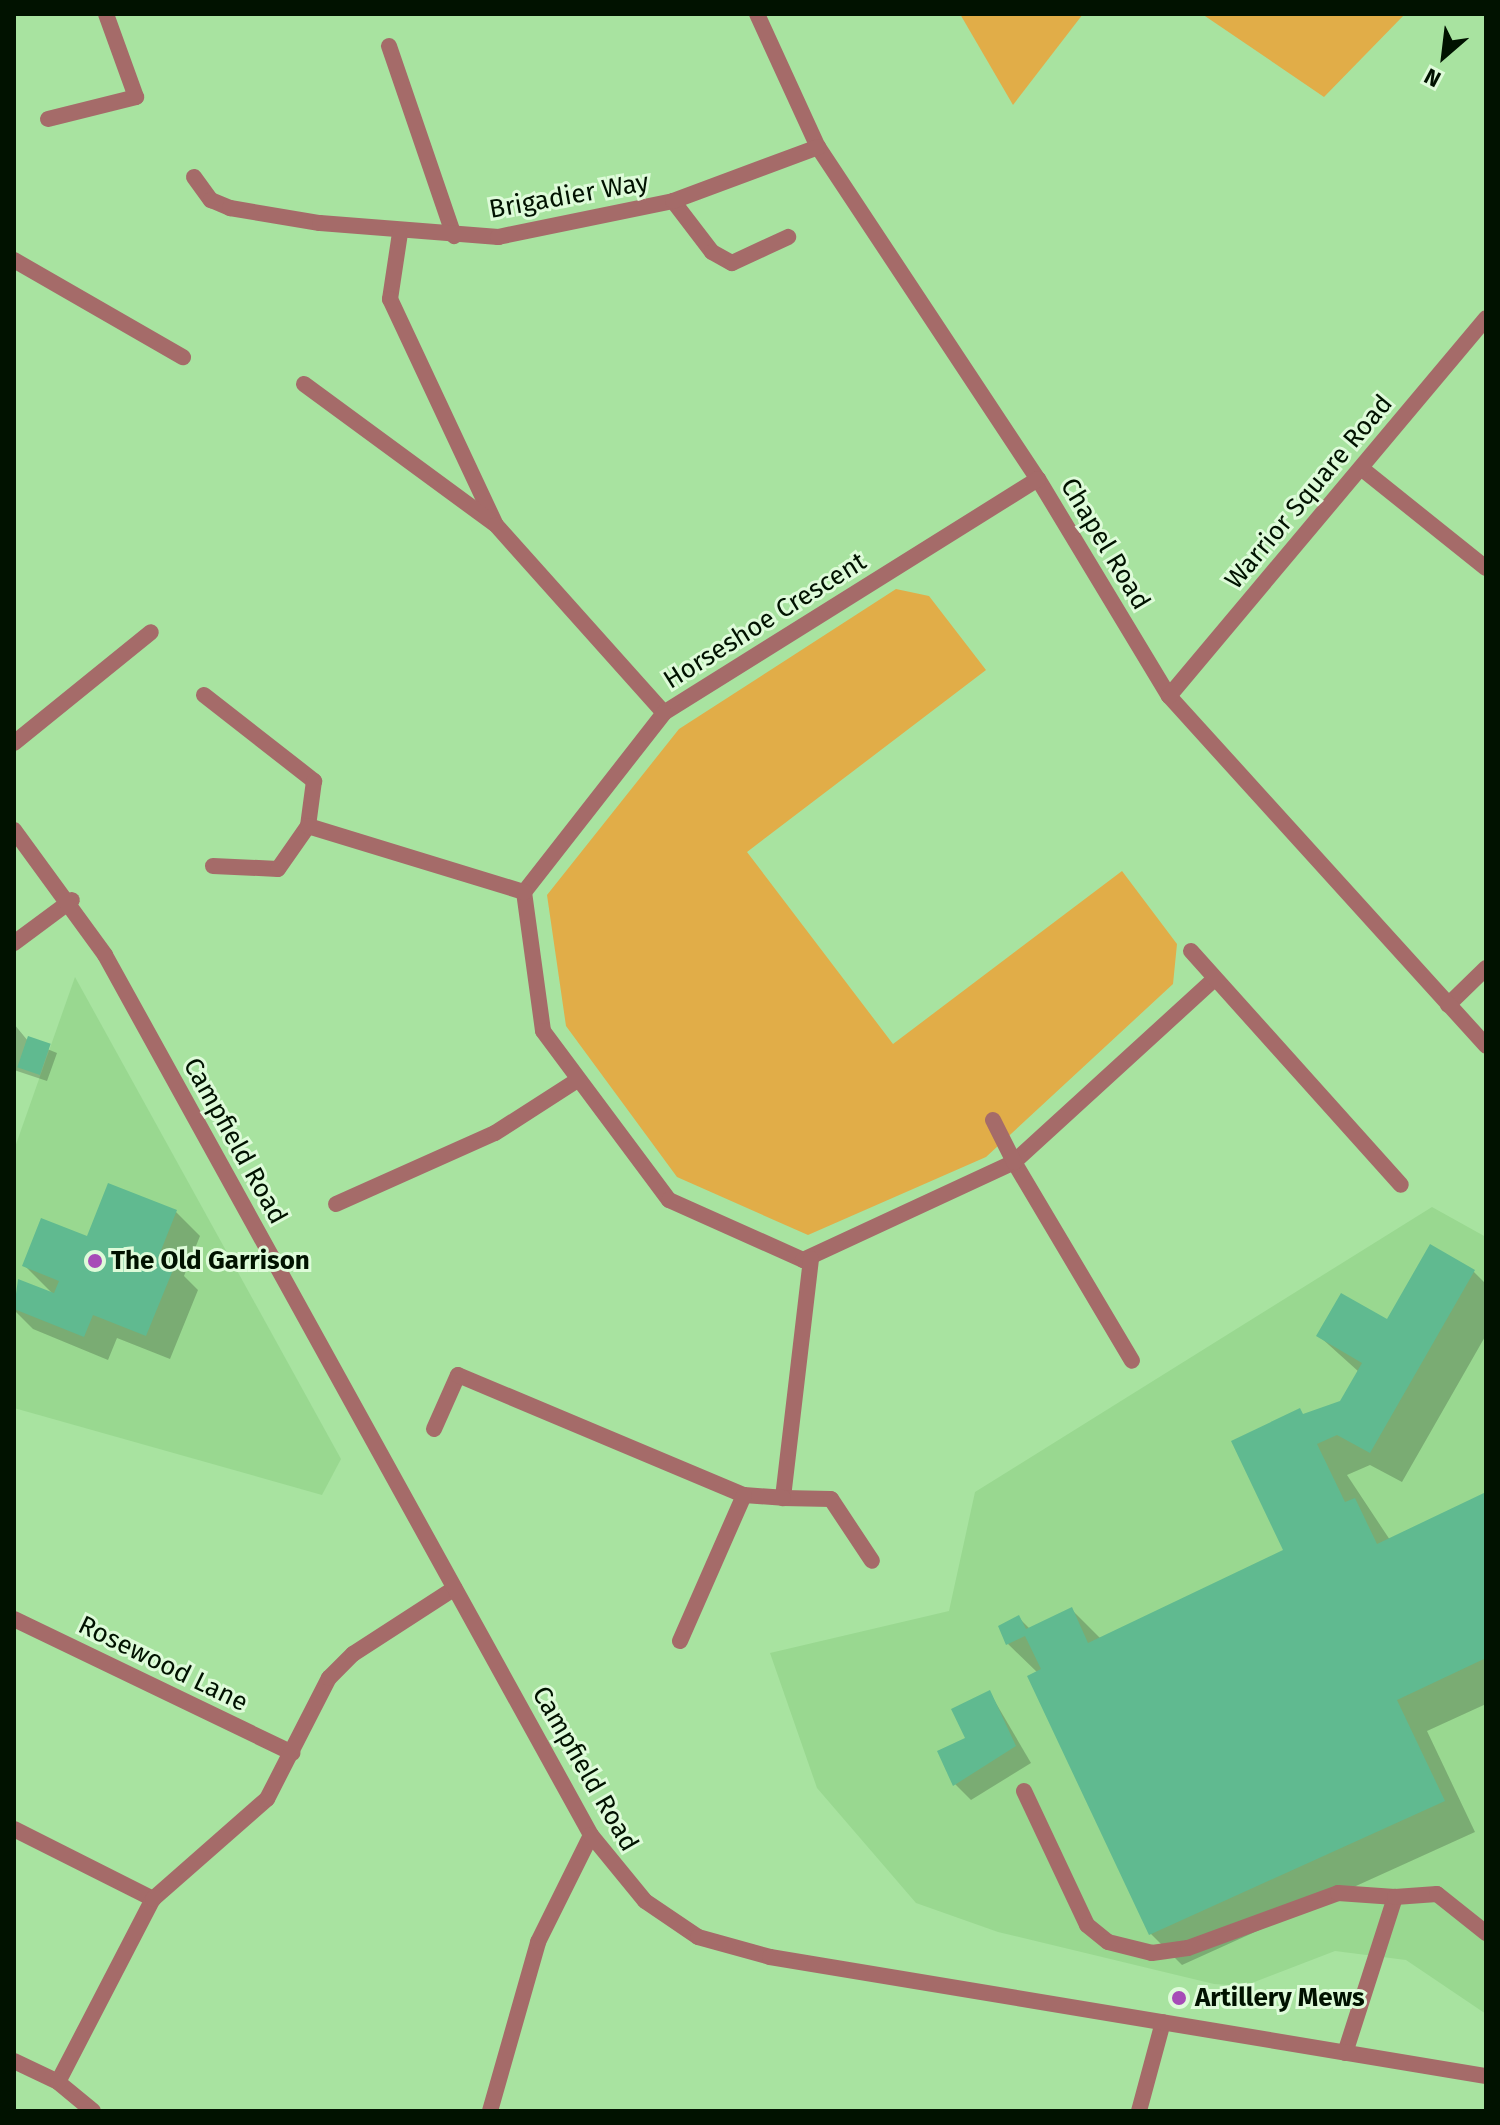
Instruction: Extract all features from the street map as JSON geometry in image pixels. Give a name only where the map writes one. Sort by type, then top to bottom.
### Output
[{"type":"street","points":[[48,119],[136,97],[106,14]]},
{"type":"street","name":"Chapel Road","points":[[757,14],[818,147],[1038,479],[1169,696],[1486,1046]]},
{"type":"street","points":[[389,46],[454,236]]},
{"type":"street","name":"Brigadier Way","points":[[194,177],[211,200],[230,208],[400,233],[498,237],[673,201],[818,147]]},
{"type":"street","points":[[673,201],[712,252],[732,263],[788,237]]},
{"type":"street","points":[[400,233],[390,299],[496,525]]},
{"type":"street","points":[[14,260],[183,357]]},
{"type":"street","name":"Warrior Square Road","points":[[1169,696],[1486,318]]},
{"type":"street","points":[[304,384],[496,525],[664,713]]},
{"type":"street","points":[[1361,468],[1486,568]]},
{"type":"street","name":"Horseshoe Crescent","points":[[524,892],[664,713],[1038,479]]},
{"type":"street","points":[[14,743],[151,632]]},
{"type":"street","points":[[204,695],[314,781],[308,826],[278,869],[213,866]]},
{"type":"street","points":[[308,826],[524,892],[543,1031],[576,1081],[678,1207],[811,1259],[1014,1162],[1213,980]]},
{"type":"street","name":"Campfield Road","points":[[14,830],[72,900],[591,1835],[645,1901],[722,1946],[1486,2076]]},
{"type":"street","points":[[14,943],[72,900]]},
{"type":"street","points":[[1191,951],[1213,980],[1401,1185]]},
{"type":"street","points":[[1448,1005],[1486,968]]},
{"type":"street","points":[[336,1204],[495,1133],[576,1081]]},
{"type":"street","points":[[993,1120],[1014,1162],[1132,1361]]},
{"type":"street","points":[[783,1498],[811,1259]]},
{"type":"street","points":[[434,1429],[458,1375],[744,1495],[831,1499],[872,1561]]},
{"type":"street","points":[[680,1641],[744,1495]]},
{"type":"street","points":[[58,2082],[153,1899],[246,1823],[292,1753],[329,1678],[353,1654],[455,1588]]},
{"type":"street","name":"Rosewood Lane","points":[[14,1619],[292,1753]]},
{"type":"street","points":[[1024,1791],[1087,1925],[1108,1942],[1152,1953],[1188,1948],[1338,1893],[1395,1897],[1437,1894],[1486,1933]]},
{"type":"street","points":[[14,1829],[153,1899]]},
{"type":"street","points":[[490,2111],[538,1942],[591,1835]]},
{"type":"street","points":[[1345,2053],[1395,1897]]},
{"type":"street","points":[[1139,2111],[1163,2022]]},
{"type":"street","points":[[14,2061],[58,2082],[93,2111]]},
{"type":"shaded area","points":[[960,14],[1083,14],[1013,105]]},
{"type":"shaded area","points":[[1202,14],[1405,14],[1324,97]]},
{"type":"shaded area","points":[[896,589],[929,596],[986,670],[747,852],[893,1044],[1122,871],[1177,944],[1173,984],[986,1157],[808,1235],[677,1177],[566,1026],[547,895],[679,729]]},
{"type":"shaded area","points":[[75,977],[341,1459],[322,1495],[14,1408],[14,1150]]},
{"type":"shaded area","points":[[1432,1207],[1486,1237],[1486,2014],[1406,1960],[1335,1951],[1244,1986],[1214,1984],[998,1932],[916,1903],[817,1788],[770,1653],[949,1611],[975,1492]]},
{"type":"building","points":[[28,1036],[51,1044],[40,1075],[17,1067]]},
{"type":"building","name":"The Old Garrison","points":[[108,1183],[177,1210],[158,1258],[175,1265],[146,1336],[93,1315],[84,1337],[14,1309],[18,1279],[54,1293],[59,1281],[22,1266],[41,1218],[87,1236]]},
{"type":"building","points":[[1430,1244],[1475,1270],[1370,1453],[1337,1435],[1317,1444],[1345,1502],[1355,1498],[1377,1544],[1486,1492],[1486,1658],[1397,1700],[1445,1801],[1149,1935],[1027,1676],[1041,1669],[1025,1636],[1006,1645],[998,1626],[1019,1615],[1026,1629],[1072,1607],[1088,1643],[1283,1550],[1231,1441],[1300,1408],[1303,1414],[1340,1401],[1362,1363],[1316,1336],[1341,1293],[1387,1319]]},
{"type":"building","points":[[990,1690],[1016,1746],[953,1786],[937,1751],[965,1738],[951,1709]]},
{"type":"place","name":"The Old Garrison","points":[[95,1261]]},
{"type":"place","name":"Artillery Mews","points":[[1179,1998]]}]
